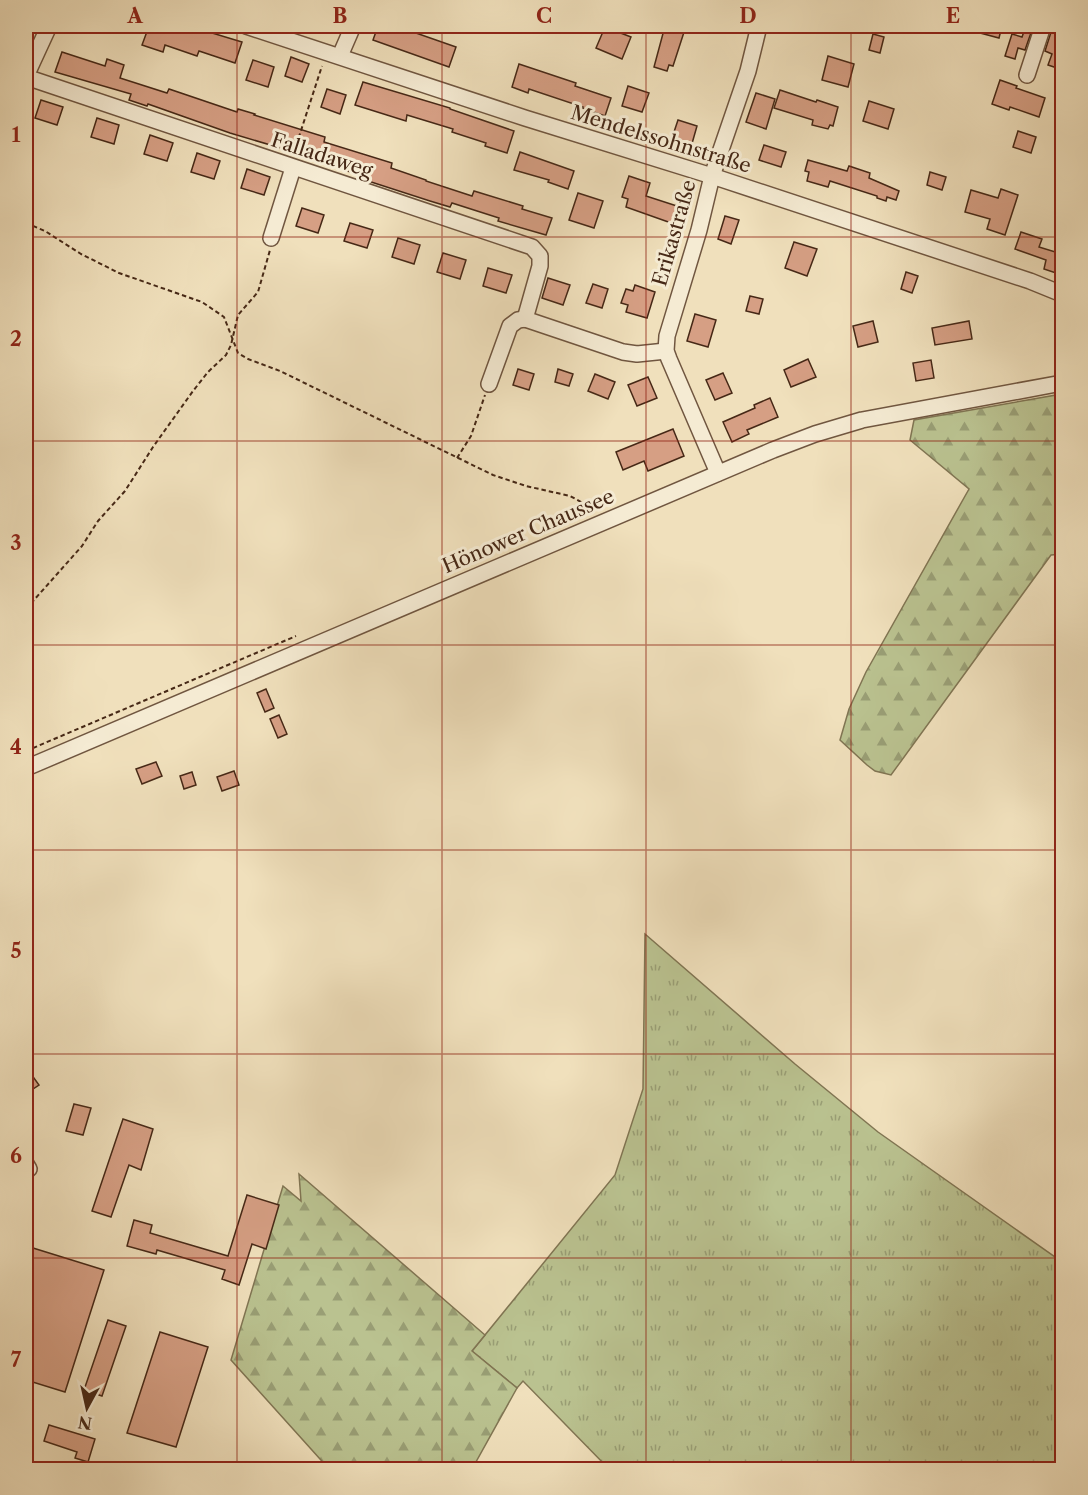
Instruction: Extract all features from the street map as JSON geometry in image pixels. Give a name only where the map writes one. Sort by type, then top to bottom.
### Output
[{"type":"street","name":"Falladaweg","points":[[49,26],[26,76],[532,247],[540,256],[540,266],[525,319]]},
{"type":"street","name":"Mendelssohnstraße","points":[[246,26],[543,124],[712,176],[1022,278],[1062,294]]},
{"type":"street","points":[[333,54],[353,26]]},
{"type":"street","name":"Erikastraße","points":[[666,351],[671,320],[699,230],[712,176],[747,71],[759,26]]},
{"type":"street","points":[[1027,75],[1043,26]]},
{"type":"street","points":[[271,238],[291,167]]},
{"type":"street","points":[[489,384],[510,326],[518,320],[525,319],[623,352],[637,354],[666,351],[718,473]]},
{"type":"street","name":"Hönower Chaussee","points":[[26,768],[814,434],[862,420],[1062,383]]},
{"type":"path","points":[[291,167],[333,54]]},
{"type":"path","points":[[26,223],[45,231],[81,254],[119,273],[202,303],[224,317],[238,352],[248,359],[280,371],[493,475],[526,486],[570,496],[596,510],[603,523]]},
{"type":"path","points":[[26,609],[82,546],[106,511],[125,491],[153,447],[207,372],[226,355],[238,315],[258,292],[270,255],[271,238]]},
{"type":"path","points":[[457,458],[471,436],[489,384]]},
{"type":"green space","points":[[1062,394],[1062,554],[1051,555],[891,775],[875,771],[840,740],[849,709],[866,672],[969,489],[910,440],[914,420]]},
{"type":"green space","points":[[645,934],[795,1064],[878,1132],[1062,1262],[1062,1469],[609,1469],[523,1381],[517,1388],[472,1351],[615,1175],[643,1089]]},
{"type":"green space","points":[[299,1174],[485,1335],[472,1351],[517,1388],[472,1469],[329,1469],[231,1360],[283,1186],[301,1201]]},
{"type":"building","points":[[149,26],[189,26],[242,42],[235,63],[199,51],[197,56],[165,45],[163,52],[142,45]]},
{"type":"building","points":[[378,26],[396,26],[456,47],[449,67],[373,40]]},
{"type":"building","points":[[665,26],[686,26],[673,66],[669,65],[667,71],[654,67]]},
{"type":"building","points":[[966,26],[1002,26],[999,38],[965,29]]},
{"type":"building","points":[[1026,26],[1033,27],[1025,50],[1018,48],[1015,59],[1005,56],[1012,34],[1022,37]]},
{"type":"building","points":[[605,27],[631,37],[622,59],[596,48]]},
{"type":"building","points":[[1052,29],[1060,32],[1062,29],[1060,69],[1048,65],[1052,54],[1045,51]]},
{"type":"building","points":[[873,34],[884,37],[880,53],[869,50]]},
{"type":"building","points":[[62,52],[105,66],[107,59],[124,65],[120,78],[167,93],[169,89],[237,112],[238,109],[255,114],[325,137],[324,142],[392,163],[391,168],[426,181],[472,196],[474,191],[523,206],[522,209],[552,218],[546,235],[498,221],[499,218],[452,203],[450,207],[365,180],[366,177],[301,156],[301,154],[230,133],[148,104],[147,106],[129,100],[131,94],[55,72]]},
{"type":"building","points":[[828,56],[854,64],[848,87],[822,80]]},
{"type":"building","points":[[291,57],[309,64],[302,82],[285,76]]},
{"type":"building","points":[[253,60],[274,67],[268,87],[246,80]]},
{"type":"building","points":[[519,64],[576,83],[575,86],[611,98],[605,116],[529,89],[528,93],[512,87]]},
{"type":"building","points":[[1000,80],[1045,98],[1039,117],[1010,107],[1009,110],[992,104]]},
{"type":"building","points":[[363,82],[450,108],[514,131],[507,153],[485,146],[486,143],[452,132],[453,129],[407,115],[406,121],[355,105]]},
{"type":"building","points":[[628,86],[649,93],[642,112],[622,106]]},
{"type":"building","points":[[327,89],[346,95],[340,114],[321,107]]},
{"type":"building","points":[[780,90],[838,107],[833,126],[830,125],[828,129],[812,125],[813,120],[774,108]]},
{"type":"building","points":[[756,93],[775,99],[766,129],[746,122]]},
{"type":"building","points":[[41,100],[63,107],[57,125],[35,118]]},
{"type":"building","points":[[869,101],[894,109],[888,129],[863,121]]},
{"type":"building","points":[[97,118],[119,125],[114,144],[91,137]]},
{"type":"building","points":[[678,120],[697,126],[691,147],[671,141]]},
{"type":"building","points":[[1018,131],[1036,137],[1031,153],[1013,147]]},
{"type":"building","points":[[150,135],[173,143],[167,161],[144,154]]},
{"type":"building","points":[[764,145],[786,152],[781,167],[759,160]]},
{"type":"building","points":[[520,152],[574,171],[568,189],[548,182],[549,180],[514,170]]},
{"type":"building","points":[[197,153],[220,161],[214,179],[191,172]]},
{"type":"building","points":[[808,160],[847,171],[849,166],[870,173],[869,178],[899,191],[896,200],[887,197],[886,201],[830,181],[828,187],[807,181],[809,172],[805,171]]},
{"type":"building","points":[[247,169],[270,177],[264,195],[241,188]]},
{"type":"building","points":[[930,172],[946,177],[942,190],[927,185]]},
{"type":"building","points":[[629,176],[650,183],[646,196],[680,207],[674,224],[626,207],[628,199],[622,197]]},
{"type":"building","points":[[1001,189],[1018,195],[1005,235],[987,229],[990,219],[965,212],[971,190],[998,198]]},
{"type":"building","points":[[578,193],[603,201],[594,228],[569,220]]},
{"type":"building","points":[[302,208],[324,215],[318,233],[296,226]]},
{"type":"building","points":[[725,216],[739,220],[731,244],[718,239]]},
{"type":"building","points":[[350,223],[373,230],[367,248],[344,241]]},
{"type":"building","points":[[1021,232],[1042,239],[1039,247],[1062,254],[1062,275],[1044,269],[1046,260],[1015,249]]},
{"type":"building","points":[[398,238],[420,245],[414,264],[392,257]]},
{"type":"building","points":[[794,242],[817,249],[807,276],[785,268]]},
{"type":"building","points":[[443,253],[466,260],[460,279],[437,272]]},
{"type":"building","points":[[488,268],[512,275],[506,293],[483,286]]},
{"type":"building","points":[[906,272],[918,276],[912,293],[901,289]]},
{"type":"building","points":[[548,278],[570,285],[563,305],[542,298]]},
{"type":"building","points":[[593,284],[608,289],[602,308],[586,303]]},
{"type":"building","points":[[635,285],[655,292],[647,318],[626,312],[628,305],[621,303],[626,289],[633,291]]},
{"type":"building","points":[[750,296],[763,299],[759,314],[746,311]]},
{"type":"building","points":[[695,314],[716,320],[708,347],[687,341]]},
{"type":"building","points":[[873,321],[878,342],[858,347],[853,326]]},
{"type":"building","points":[[969,321],[972,339],[935,345],[932,328]]},
{"type":"building","points":[[808,359],[816,377],[791,387],[784,370]]},
{"type":"building","points":[[931,360],[934,378],[916,381],[913,363]]},
{"type":"building","points":[[518,369],[534,374],[529,390],[513,385]]},
{"type":"building","points":[[558,369],[573,374],[569,386],[555,382]]},
{"type":"building","points":[[723,373],[732,393],[715,400],[706,380]]},
{"type":"building","points":[[595,374],[615,382],[608,399],[588,391]]},
{"type":"building","points":[[648,377],[657,398],[637,406],[628,385]]},
{"type":"building","points":[[770,398],[778,417],[747,430],[749,434],[732,442],[723,422],[755,408],[754,405]]},
{"type":"building","points":[[673,429],[684,456],[648,471],[644,461],[623,470],[616,452]]},
{"type":"building","points":[[266,689],[274,708],[265,712],[257,693]]},
{"type":"building","points":[[279,715],[287,734],[278,738],[270,719]]},
{"type":"building","points":[[156,762],[162,776],[142,784],[136,769]]},
{"type":"building","points":[[234,771],[239,785],[222,791],[217,777]]},
{"type":"building","points":[[192,772],[196,785],[184,789],[180,776]]},
{"type":"building","points":[[26,1067],[39,1085],[30,1091],[26,1084]]},
{"type":"building","points":[[74,1104],[91,1108],[83,1135],[66,1131]]},
{"type":"building","points":[[123,1119],[153,1129],[141,1170],[129,1165],[111,1217],[92,1211]]},
{"type":"building","points":[[247,1195],[279,1205],[266,1249],[252,1244],[239,1285],[222,1279],[225,1270],[157,1250],[156,1254],[127,1246],[134,1220],[152,1225],[150,1233],[228,1256]]},
{"type":"building","points":[[33,1248],[104,1270],[65,1392],[26,1380],[26,1272]]},
{"type":"building","points":[[108,1320],[126,1326],[102,1396],[84,1390]]},
{"type":"building","points":[[160,1332],[208,1347],[176,1447],[127,1433]]},
{"type":"building","points":[[49,1425],[95,1439],[88,1462],[75,1458],[77,1452],[44,1441]]}]
